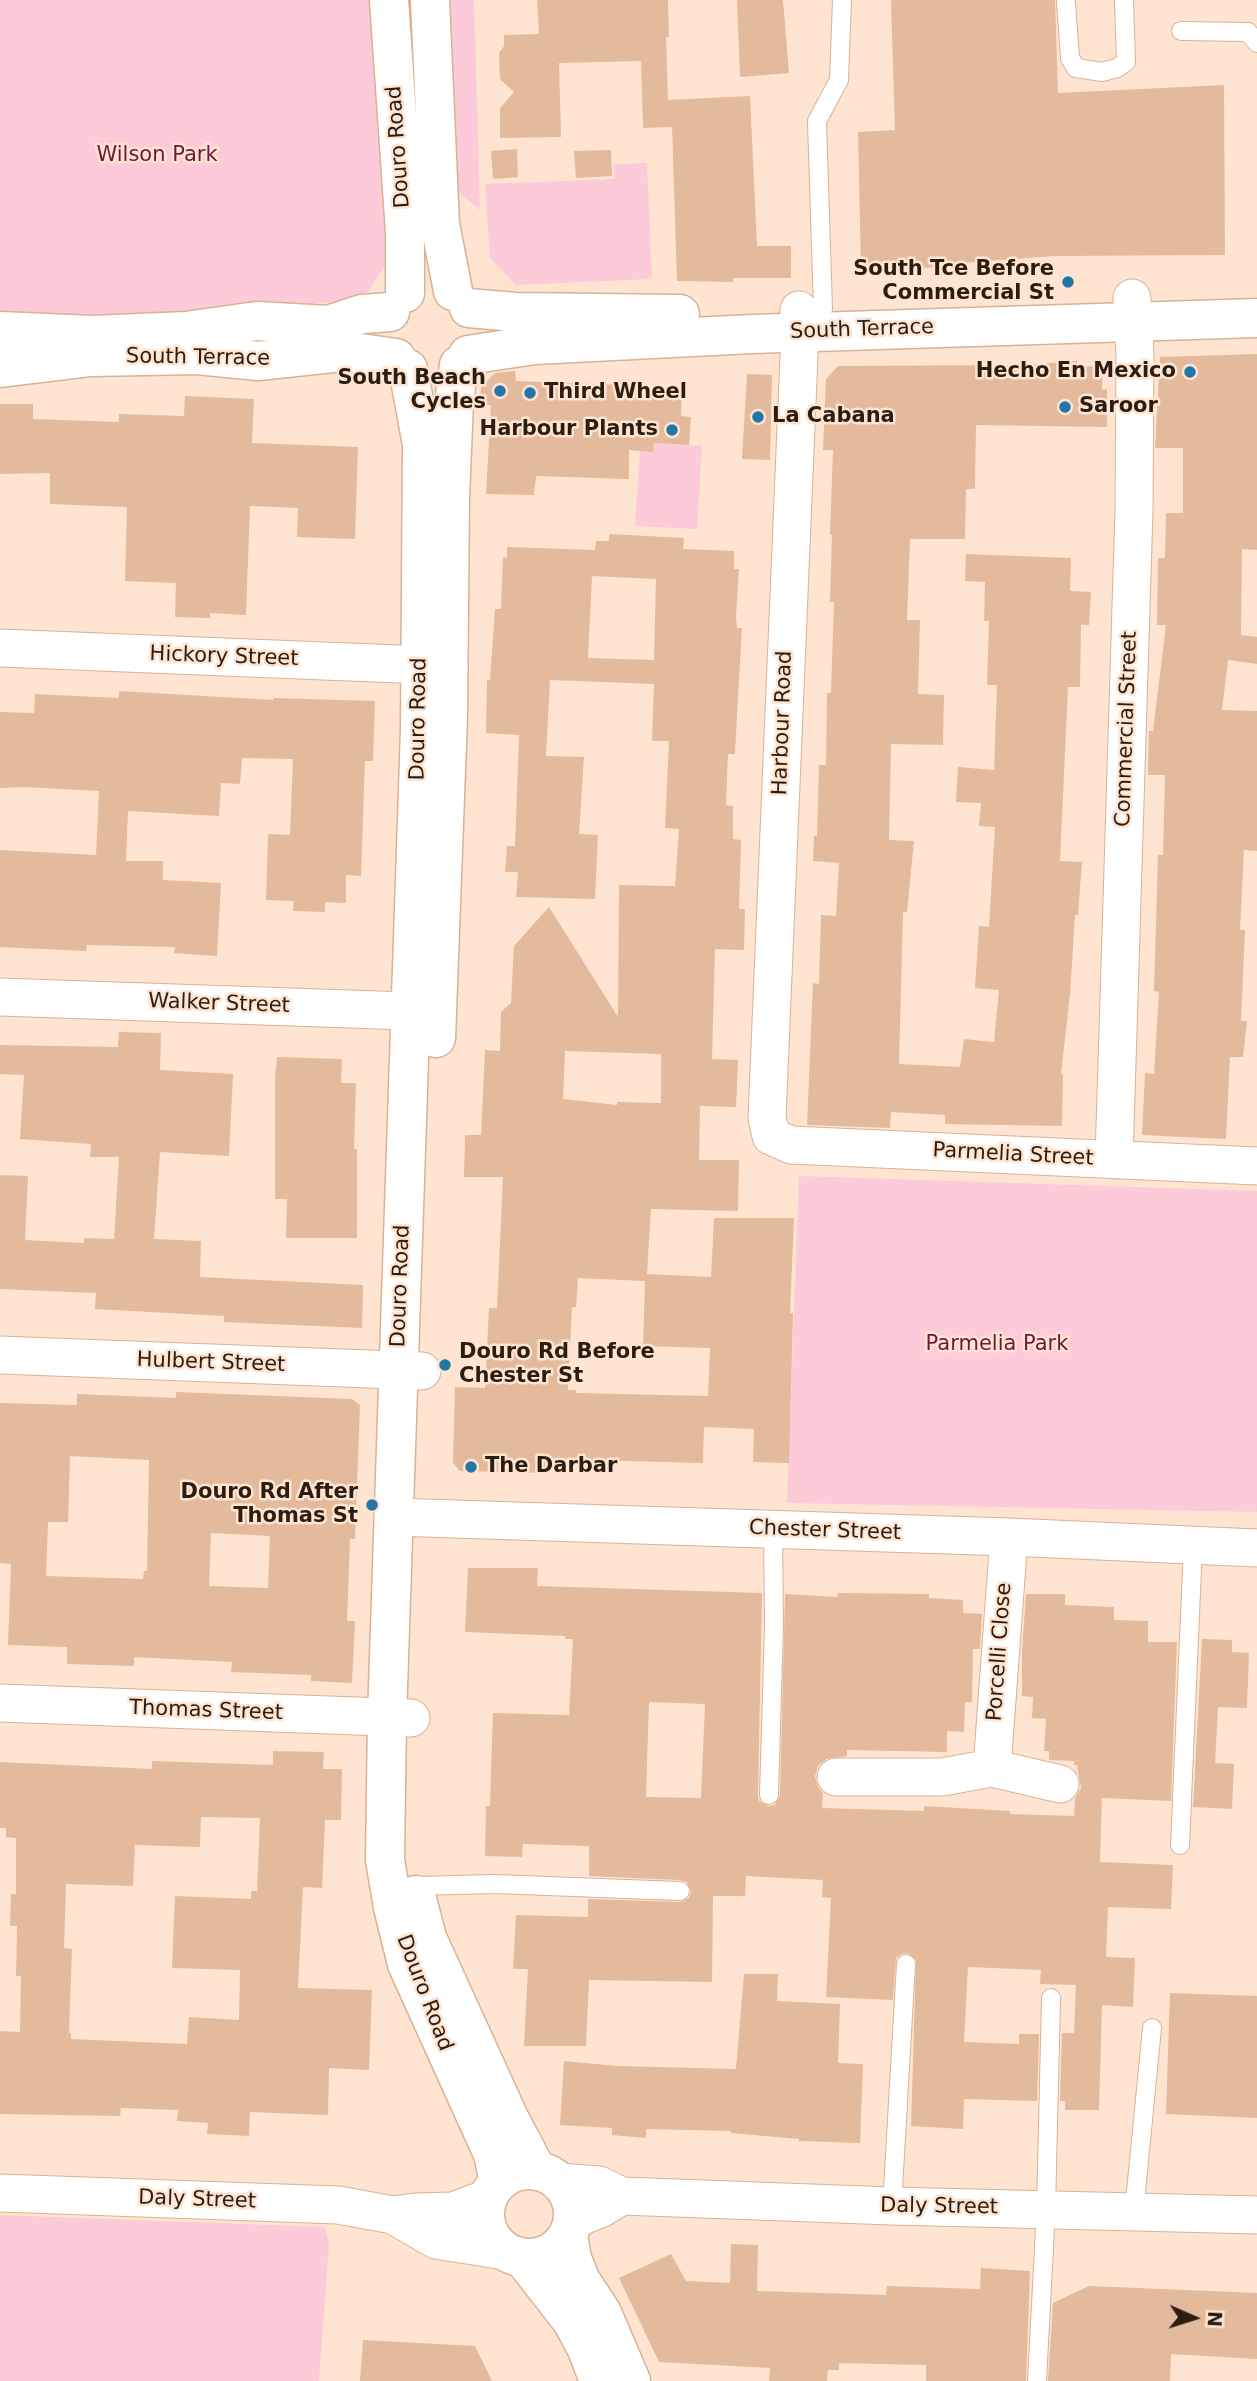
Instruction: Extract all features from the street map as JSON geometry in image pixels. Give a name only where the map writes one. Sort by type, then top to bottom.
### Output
[{"type":"street","name":"Douro Road","points":[[389,0],[405,232],[398,302]]},
{"type":"street","name":"Douro Road","points":[[430,0],[440,224],[461,300]]},
{"type":"street","points":[[429,286],[441,287],[461,300],[475,331],[463,360],[448,372],[435,375],[422,374],[402,364],[386,335],[398,302],[416,288],[429,286]]},
{"type":"street","name":"South Terrace","points":[[1132,310],[1257,295]]},
{"type":"street","name":"South Terrace","points":[[461,300],[515,312],[807,317],[1132,310],[1257,318]]},
{"type":"street","name":"South Terrace","points":[[24,326],[92,335],[186,331],[257,321],[328,324],[398,302]]},
{"type":"street","name":"Commercial Street","points":[[1114,1160],[1134,510],[1132,310]]},
{"type":"street","name":"South Terrace","points":[[463,360],[534,345],[807,317]]},
{"type":"street","name":"Harbour Road","points":[[771,1136],[767,1118],[807,317]]},
{"type":"street","name":"South Terrace","points":[[0,368],[91,357],[197,355],[258,361],[331,353],[361,353],[402,364]]},
{"type":"street","name":"Douro Road","points":[[463,360],[454,402],[451,483],[435,665],[399,1717],[385,1860],[407,1964],[493,2154],[494,2190]]},
{"type":"street","name":"Douro Road","points":[[402,364],[422,444],[435,665]]},
{"type":"street","name":"Hickory Street","points":[[0,648],[435,665]]},
{"type":"street","name":"Walker Street","points":[[0,997],[424,1012]]},
{"type":"street","name":"Parmelia Street","points":[[771,1136],[791,1145],[1257,1166]]},
{"type":"street","name":"Hulbert Street","points":[[0,1355],[410,1370]]},
{"type":"street","name":"Chester Street","points":[[405,1518],[1009,1537],[1257,1548]]},
{"type":"street","name":"Porcelli Close","points":[[992,1768],[1009,1537]]},
{"type":"street","name":"Thomas Street","points":[[0,1703],[399,1717]]},
{"type":"street","name":"Douro Road","points":[[399,1717],[411,1858],[418,1909],[427,1938],[509,2118],[548,2176]]},
{"type":"street","points":[[836,1777],[942,1777],[992,1768],[1060,1784]]},
{"type":"street","points":[[599,2381],[587,2348],[572,2321],[514,2254],[494,2240],[487,2227],[485,2213],[494,2190],[510,2175],[523,2170],[548,2176],[567,2193],[572,2206],[572,2259],[602,2313],[631,2381]]},
{"type":"street","name":"Daly Street","points":[[548,2176],[598,2185],[622,2196],[1257,2216]]},
{"type":"street","name":"Daly Street","points":[[393,2215],[415,2211],[453,2211],[494,2190]]},
{"type":"street","name":"Daly Street","points":[[0,2193],[338,2205],[393,2215],[436,2240],[514,2254]]},
{"type":"street","name":"Daly Street","points":[[570,2228],[622,2196]]},
{"type":"street","points":[[514,2254],[536,2257],[548,2253],[559,2246],[570,2228]]},
{"type":"lane","points":[[807,317],[817,121],[839,80],[842,0]]},
{"type":"lane","points":[[1066,3],[1070,58],[1076,68],[1102,72],[1126,62],[1124,0]]},
{"type":"lane","points":[[1181,31],[1248,32],[1257,43]]},
{"type":"lane","points":[[769,1795],[774,1625],[773,1530]]},
{"type":"lane","points":[[1180,1845],[1193,1546]]},
{"type":"lane","points":[[415,1886],[495,1884],[680,1891]]},
{"type":"lane","points":[[892,2206],[906,1964]]},
{"type":"lane","points":[[1037,2381],[1046,2210],[1051,1998]]},
{"type":"lane","points":[[1134,2212],[1152,2028]]},
{"type":"green space","name":"Wilson Park","points":[[0,0],[379,0],[388,261],[368,292],[353,300],[266,308],[0,320]]},
{"type":"green space","points":[[445,0],[474,0],[480,210],[458,192],[452,182]]},
{"type":"green space","points":[[647,163],[652,279],[516,285],[490,258],[485,184],[615,179],[614,164]]},
{"type":"green space","points":[[654,443],[702,446],[697,529],[635,526],[640,451]]},
{"type":"green space","name":"Parmelia Park","points":[[799,1176],[1257,1191],[1257,1512],[787,1503]]},
{"type":"green space","points":[[0,2215],[325,2227],[329,2244],[319,2381],[0,2381]]},
{"type":"building","points":[[537,0],[668,0],[668,100],[750,96],[757,246],[791,246],[791,278],[733,278],[733,282],[677,281],[672,127],[643,128],[641,61],[559,63],[561,137],[500,138],[500,108],[514,92],[500,79],[499,53],[504,46],[504,35],[539,34]]},
{"type":"building","points":[[737,0],[783,0],[789,73],[740,77]]},
{"type":"building","points":[[891,0],[1055,0],[1058,93],[1224,85],[1225,255],[1054,256],[949,264],[948,267],[861,270],[858,132],[895,130]]},
{"type":"building","points":[[517,149],[518,177],[493,179],[491,151]]},
{"type":"building","points":[[611,150],[612,176],[576,178],[574,151]]},
{"type":"building","points":[[1257,354],[1257,550],[1242,549],[1241,635],[1257,637],[1257,664],[1228,660],[1222,710],[1257,711],[1257,851],[1244,850],[1240,930],[1245,930],[1241,1021],[1247,1021],[1243,1057],[1230,1057],[1226,1139],[1142,1135],[1145,1073],[1154,1074],[1159,992],[1154,991],[1158,855],[1163,855],[1165,775],[1148,775],[1149,731],[1153,731],[1166,625],[1157,625],[1158,558],[1165,558],[1166,513],[1183,513],[1183,448],[1155,448],[1160,357]]},
{"type":"building","points":[[1077,361],[1076,368],[1103,365],[1102,390],[1107,389],[1107,427],[976,425],[975,489],[966,489],[965,539],[910,539],[907,620],[920,620],[918,694],[944,695],[943,745],[891,744],[889,840],[914,841],[907,912],[903,912],[899,1064],[960,1067],[964,1039],[994,1042],[999,990],[975,988],[979,926],[989,927],[995,827],[979,826],[981,803],[956,802],[958,767],[994,770],[997,685],[987,685],[989,621],[984,621],[985,582],[965,581],[966,554],[1071,558],[1070,591],[1091,592],[1089,625],[1081,625],[1080,687],[1068,687],[1060,861],[1082,862],[1061,1074],[1062,1126],[945,1124],[945,1115],[891,1112],[890,1128],[807,1125],[813,983],[819,984],[821,915],[836,916],[839,863],[813,861],[814,836],[817,836],[819,765],[826,765],[827,693],[831,693],[834,602],[830,602],[833,450],[823,450],[826,379],[838,366],[1023,365]]},
{"type":"building","points":[[515,371],[516,381],[623,385],[622,391],[682,392],[681,416],[691,417],[689,445],[654,443],[653,452],[629,450],[629,479],[536,476],[534,495],[486,494],[491,405],[480,405],[481,387],[495,373]]},
{"type":"building","name":"La Cabana","points":[[747,374],[772,375],[770,460],[742,459]]},
{"type":"building","points":[[185,396],[254,399],[252,443],[358,447],[355,539],[297,537],[298,508],[250,506],[246,615],[210,613],[210,618],[175,617],[176,583],[125,581],[127,507],[50,504],[50,473],[0,474],[0,404],[33,404],[33,419],[119,422],[119,414],[184,416]]},
{"type":"building","points":[[609,534],[684,538],[683,549],[734,551],[734,569],[739,569],[736,616],[737,628],[742,628],[735,754],[728,754],[726,805],[733,806],[733,839],[741,840],[739,909],[745,909],[744,950],[715,949],[712,1059],[738,1060],[736,1107],[700,1106],[699,1160],[739,1160],[738,1211],[651,1209],[647,1274],[711,1277],[714,1218],[794,1218],[789,1463],[753,1462],[754,1429],[704,1427],[703,1463],[550,1459],[549,1473],[460,1471],[453,1463],[455,1387],[485,1388],[489,1308],[497,1308],[503,1177],[464,1177],[465,1135],[481,1135],[485,1050],[500,1051],[501,1012],[511,1003],[514,946],[549,907],[618,1017],[619,885],[675,886],[679,829],[665,828],[669,741],[652,741],[654,684],[550,680],[546,756],[584,757],[579,834],[598,835],[595,899],[516,897],[518,872],[505,872],[507,846],[515,846],[519,735],[486,733],[487,680],[490,680],[495,609],[501,609],[503,557],[507,558],[507,547],[595,550],[596,541],[609,541]],"holes":[[[592,576],[656,579],[654,660],[588,658]],[[565,1051],[661,1054],[661,1103],[617,1102],[617,1105],[563,1099]],[[578,1278],[645,1281],[643,1346],[710,1348],[708,1396],[576,1393],[576,1390],[568,1390],[572,1307],[576,1307]]]},
{"type":"building","points":[[119,691],[273,700],[375,701],[373,761],[365,761],[361,876],[346,875],[346,903],[325,902],[325,912],[293,911],[294,901],[266,900],[268,834],[290,835],[293,759],[242,758],[240,784],[221,783],[219,816],[128,811],[126,861],[163,861],[163,880],[221,883],[217,956],[174,953],[175,947],[87,945],[86,951],[0,947],[0,850],[96,855],[99,791],[0,788],[0,712],[34,713],[35,694],[119,698]]},
{"type":"building","points":[[119,1032],[161,1033],[160,1070],[233,1074],[229,1156],[160,1152],[154,1239],[201,1241],[200,1277],[363,1285],[362,1328],[224,1322],[224,1316],[95,1309],[96,1293],[0,1289],[0,1175],[28,1176],[25,1240],[84,1243],[84,1238],[114,1239],[119,1157],[90,1157],[91,1144],[20,1139],[24,1075],[0,1074],[0,1045],[118,1047]]},
{"type":"building","points":[[277,1057],[342,1059],[341,1083],[356,1083],[354,1149],[357,1149],[357,1238],[286,1238],[287,1199],[275,1199]]},
{"type":"building","points":[[176,1392],[352,1399],[360,1405],[355,1539],[350,1539],[347,1621],[355,1621],[352,1683],[311,1681],[311,1675],[231,1672],[232,1662],[134,1657],[134,1666],[67,1664],[67,1647],[8,1645],[11,1564],[0,1563],[0,1403],[77,1405],[77,1394],[176,1398]],"holes":[[[70,1456],[149,1460],[147,1571],[144,1571],[143,1579],[46,1576],[48,1522],[68,1522]],[[211,1533],[270,1536],[268,1588],[209,1586]]]},
{"type":"building","points":[[468,1568],[538,1568],[537,1586],[762,1593],[758,1795],[759,1801],[768,1806],[775,1805],[780,1795],[785,1594],[837,1597],[838,1593],[929,1594],[929,1598],[963,1600],[963,1613],[982,1614],[980,1649],[973,1649],[972,1702],[965,1702],[964,1732],[947,1731],[947,1752],[847,1750],[847,1756],[826,1759],[818,1766],[815,1776],[823,1793],[822,1808],[924,1811],[924,1806],[1010,1811],[1010,1814],[1074,1816],[1075,1798],[1081,1788],[1077,1765],[1074,1765],[1074,1761],[1049,1760],[1049,1751],[1044,1751],[1046,1719],[1032,1718],[1033,1697],[1022,1696],[1026,1594],[1065,1594],[1065,1605],[1114,1607],[1114,1620],[1148,1621],[1148,1642],[1177,1642],[1171,1801],[1102,1798],[1100,1862],[1173,1865],[1171,1909],[1108,1907],[1106,1957],[1135,1958],[1133,2007],[1102,2005],[1099,2110],[1065,2110],[1065,2101],[1060,2101],[1062,2033],[1074,2033],[1076,1985],[1040,1984],[1041,1970],[968,1967],[964,2042],[1019,2044],[1019,2034],[1039,2034],[1037,2101],[964,2099],[963,2129],[911,2126],[916,1960],[907,1953],[896,1958],[893,2000],[826,1997],[831,1898],[822,1897],[823,1880],[746,1876],[745,1896],[713,1896],[712,1982],[589,1980],[586,2046],[524,2046],[528,1969],[513,1969],[516,1915],[588,1917],[588,1899],[680,1902],[689,1898],[691,1891],[687,1882],[680,1880],[589,1876],[589,1846],[523,1844],[522,1857],[485,1856],[486,1806],[490,1806],[493,1713],[569,1715],[573,1639],[565,1639],[565,1636],[465,1632]],"holes":[[[649,1702],[705,1704],[701,1798],[646,1797]]]},
{"type":"building","points":[[1202,1639],[1232,1640],[1232,1652],[1249,1653],[1247,1708],[1218,1707],[1215,1763],[1234,1764],[1232,1809],[1193,1807]]},
{"type":"building","points":[[273,1751],[324,1752],[323,1769],[342,1769],[341,1820],[325,1820],[322,1888],[303,1887],[298,1988],[372,1990],[369,2070],[329,2068],[328,2115],[250,2112],[249,2136],[207,2134],[208,2123],[177,2121],[178,2110],[121,2108],[120,2116],[0,2114],[0,2031],[20,2032],[21,1976],[16,1976],[17,1926],[10,1926],[11,1894],[16,1894],[16,1838],[6,1837],[6,1828],[0,1828],[0,1762],[152,1769],[152,1761],[273,1765]],"holes":[[[201,1817],[260,1818],[257,1891],[251,1891],[251,1899],[175,1896],[172,1968],[240,1970],[239,2020],[189,2017],[187,2044],[71,2039],[72,1949],[64,1948],[66,1884],[133,1886],[135,1845],[200,1847]]]},
{"type":"building","points":[[744,1974],[778,1974],[777,2001],[840,2004],[838,2063],[863,2064],[860,2143],[799,2141],[731,2131],[646,2129],[646,2138],[612,2135],[612,2128],[560,2125],[564,2061],[617,2066],[736,2069]]},
{"type":"building","points":[[1170,1993],[1257,1996],[1257,2118],[1166,2114]]},
{"type":"building","points":[[731,2244],[758,2245],[757,2291],[886,2295],[887,2286],[980,2289],[981,2268],[1030,2271],[1026,2381],[926,2381],[926,2365],[839,2363],[839,2370],[828,2370],[827,2381],[769,2381],[770,2368],[659,2362],[619,2278],[671,2254],[686,2281],[730,2283]]},
{"type":"building","points":[[1089,2286],[1257,2293],[1257,2359],[1171,2354],[1170,2381],[1048,2381],[1053,2303]]},
{"type":"building","points":[[363,2340],[475,2346],[492,2381],[360,2381]]},
{"type":"place","name":"South Tce Before Commercial St","points":[[1068,282]]},
{"type":"place","name":"Hecho En Mexico","points":[[1190,372]]},
{"type":"place","name":"South Beach Cycles","points":[[500,391]]},
{"type":"place","name":"Third Wheel","points":[[530,393]]},
{"type":"place","name":"Saroor","points":[[1065,407]]},
{"type":"place","name":"La Cabana","points":[[758,417]]},
{"type":"place","name":"Harbour Plants","points":[[672,430]]},
{"type":"place","name":"Douro Rd Before Chester St","points":[[445,1365]]},
{"type":"place","name":"The Darbar","points":[[471,1467]]},
{"type":"place","name":"Douro Rd After Thomas St","points":[[372,1505]]}]
